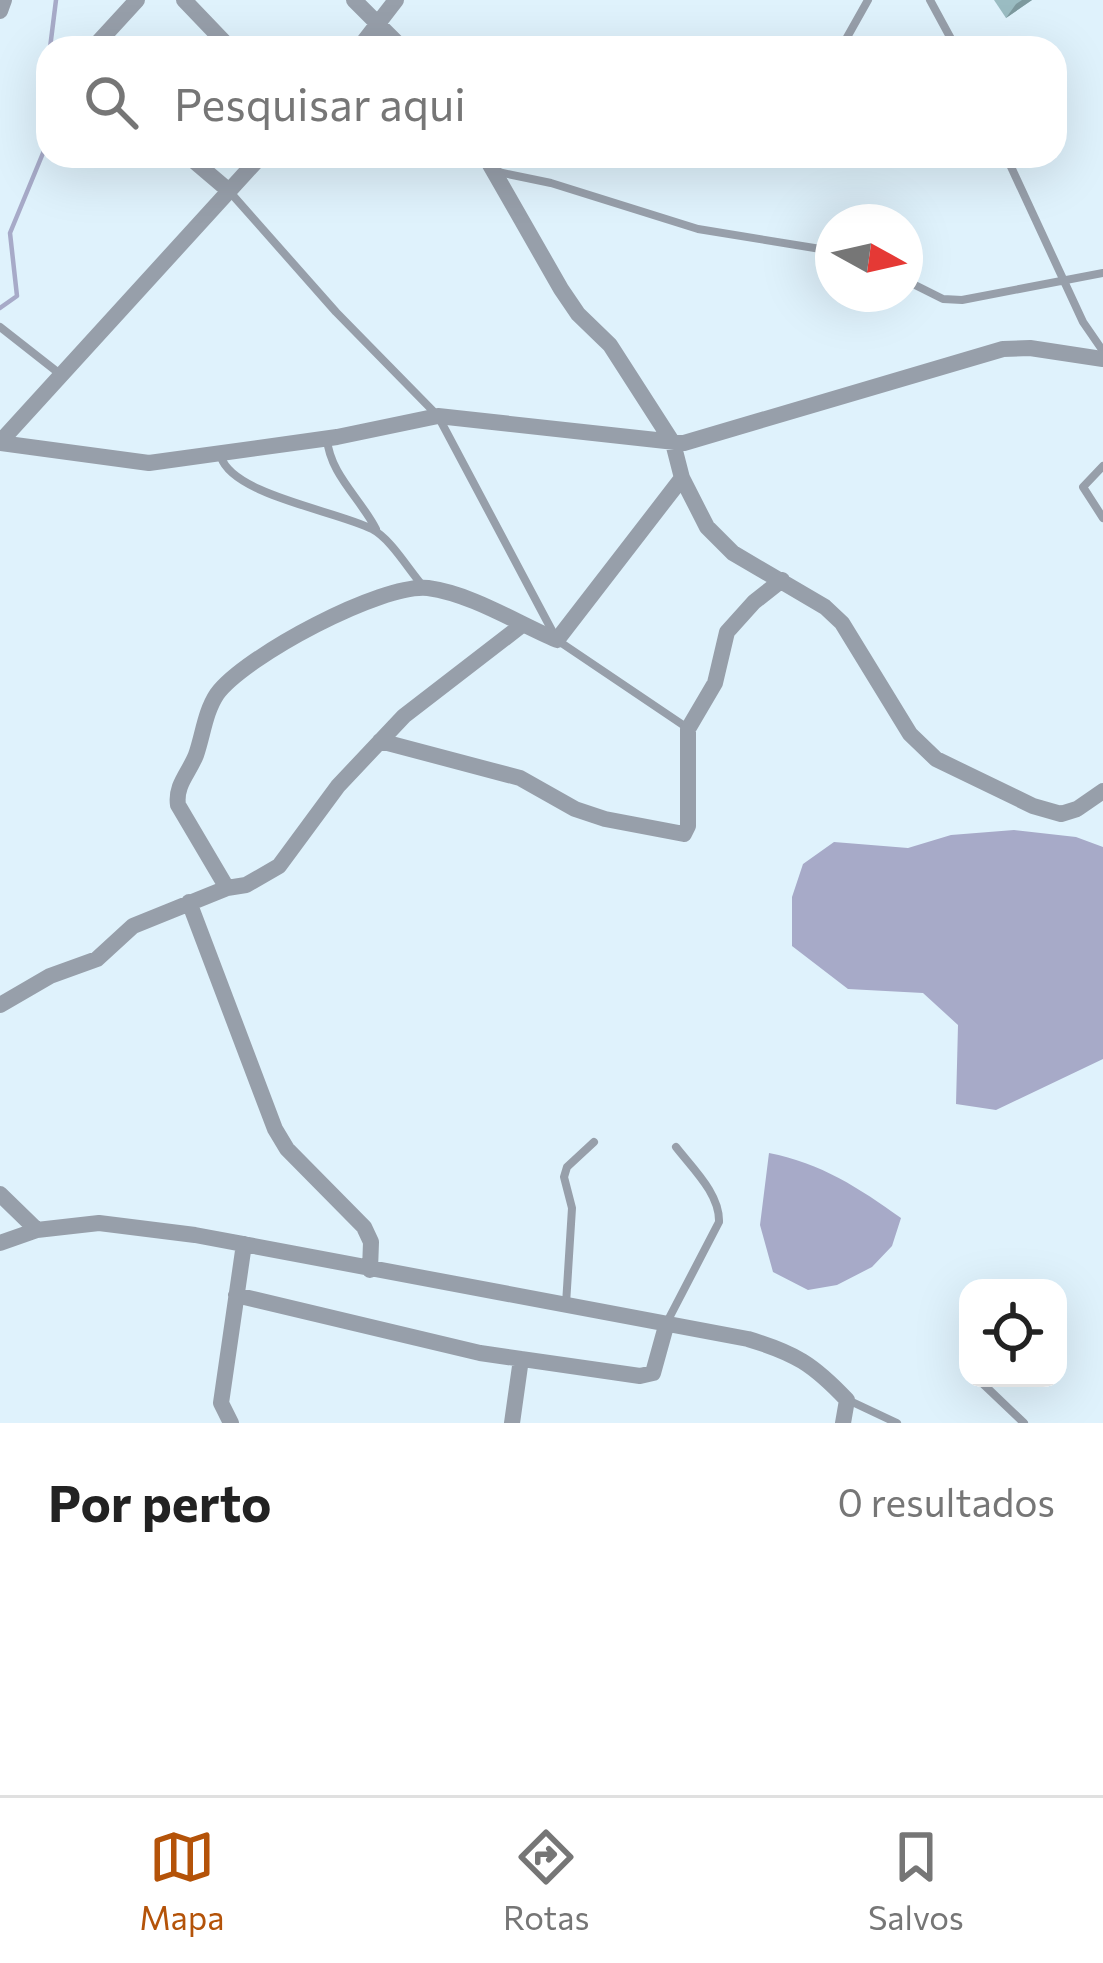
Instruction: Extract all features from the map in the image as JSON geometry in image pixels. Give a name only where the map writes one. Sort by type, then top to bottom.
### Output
[{"type":"street","points":[[0,10],[4,0]]},
{"type":"street","points":[[104,36],[137,0]]},
{"type":"street","points":[[184,0],[218,36]]},
{"type":"street","points":[[354,0],[391,36]]},
{"type":"street","points":[[370,36],[396,0]]},
{"type":"street","points":[[202,168],[228,190]]},
{"type":"street","points":[[0,443],[250,168]]},
{"type":"street","points":[[493,168],[561,289],[578,314],[610,345],[673,443],[682,478],[706,527],[733,553],[782,580],[842,623],[910,734],[936,759],[1033,806],[1061,814],[1103,791]]},
{"type":"street","points":[[0,443],[134,463],[327,439],[438,416],[673,443],[698,440],[1003,349],[1103,355]]},
{"type":"street","points":[[227,888],[176,798],[218,694],[246,665],[280,642],[365,604],[424,587],[464,598],[557,640],[682,478]]},
{"type":"street","points":[[380,741],[520,778],[575,809],[605,819],[685,834],[688,729],[716,683],[727,632],[782,580]]},
{"type":"street","points":[[0,1005],[50,976],[97,958],[133,926],[227,888],[246,885],[279,866],[338,786],[404,716],[522,625]]},
{"type":"street","points":[[189,902],[275,1130],[287,1149],[364,1227],[370,1242],[370,1270]]},
{"type":"street","points":[[0,1194],[37,1230]]},
{"type":"street","points":[[0,1243],[37,1230],[99,1223],[244,1244],[748,1340],[788,1351],[813,1365],[847,1400],[843,1423]]},
{"type":"street","points":[[231,1423],[221,1402],[244,1244]]},
{"type":"street","points":[[236,1295],[480,1353],[647,1376],[652,1373],[666,1326]]},
{"type":"street","points":[[512,1423],[521,1359]]},
{"type":"lane","points":[[848,36],[868,0]]},
{"type":"lane","points":[[930,0],[950,36]]},
{"type":"lane","points":[[504,168],[698,229],[815,248]]},
{"type":"lane","points":[[1012,168],[1103,355]]},
{"type":"lane","points":[[228,190],[336,312],[438,416],[557,640],[688,729]]},
{"type":"lane","points":[[923,289],[943,299],[962,300],[1103,273]]},
{"type":"lane","points":[[0,327],[63,376]]},
{"type":"lane","points":[[327,439],[333,467],[353,490],[376,531],[424,587]]},
{"type":"lane","points":[[220,451],[228,472],[280,497],[376,531]]},
{"type":"lane","points":[[1103,466],[1083,487],[1103,518]]},
{"type":"lane","points":[[566,1306],[572,1208],[564,1177],[567,1167],[594,1142]]},
{"type":"lane","points":[[666,1326],[719,1222],[711,1193],[676,1147]]},
{"type":"lane","points":[[986,1387],[1024,1423]]},
{"type":"lane","points":[[847,1400],[897,1423]]},
{"type":"water","points":[[1014,830],[1076,837],[1103,847],[1103,1059],[996,1110],[956,1104],[958,1025],[923,993],[848,989],[792,946],[792,897],[803,864],[834,842],[908,848],[951,835]]},
{"type":"water","points":[[769,1153],[839,1178],[901,1218],[892,1246],[872,1267],[837,1285],[808,1290],[773,1272],[760,1225]]},
{"type":"waterway","points":[[52,36],[56,0]]},
{"type":"waterway","points":[[0,308],[17,296],[10,233],[37,168]]}]
